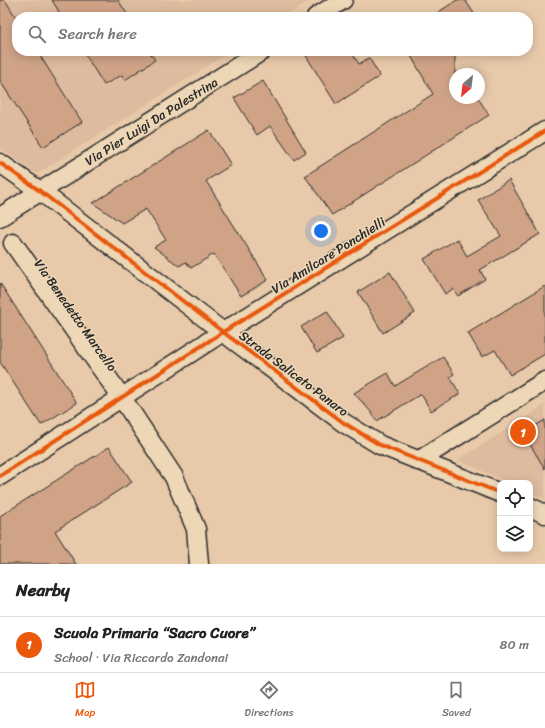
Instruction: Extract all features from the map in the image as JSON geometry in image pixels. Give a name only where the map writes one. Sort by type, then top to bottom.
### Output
[{"type":"street","points":[[324,12],[343,0]]},
{"type":"street","name":"Via Pier Luigi Da Palestrina","points":[[0,217],[254,56]]},
{"type":"street","name":"Via Amilcare Ponchielli","points":[[122,398],[223,332],[545,131]]},
{"type":"street","name":"Strada Saliceto Panaro","points":[[0,163],[40,191],[344,423],[380,445],[497,492]]},
{"type":"street","name":"Via Benedetto Marcello","points":[[13,243],[122,398],[174,477],[196,529],[199,564]]},
{"type":"street","points":[[418,461],[545,380]]},
{"type":"street","points":[[0,476],[122,398]]},
{"type":"street","points":[[533,508],[545,514]]},
{"type":"shaded area","points":[[0,0],[311,0],[292,12],[12,12],[12,56],[223,56],[37,174],[0,148]]},
{"type":"shaded area","points":[[545,405],[545,499],[533,493],[533,480],[502,480],[458,460]]},
{"type":"building","points":[[0,0],[5,0],[13,12],[12,56],[40,56],[82,122],[43,147],[0,81]]},
{"type":"building","points":[[52,0],[118,0],[126,12],[59,12]]},
{"type":"building","points":[[457,0],[465,0],[473,12],[439,12]]},
{"type":"building","points":[[86,56],[152,56],[155,60],[125,80],[122,75],[104,85]]},
{"type":"building","points":[[306,56],[354,56],[359,64],[369,58],[380,76],[336,104]]},
{"type":"building","points":[[411,56],[455,56],[455,68],[449,68],[449,104],[482,104],[489,115],[332,215],[305,176],[433,94]]},
{"type":"building","points":[[263,81],[306,152],[294,160],[270,126],[257,135],[234,98]]},
{"type":"building","points":[[209,130],[231,165],[206,181],[268,280],[241,296],[214,254],[191,268],[186,262],[179,266],[154,247],[166,240],[146,209],[122,223],[93,203]]},
{"type":"building","points":[[509,180],[540,234],[480,270],[485,279],[458,296],[453,289],[445,294],[424,259],[457,239],[467,256],[501,236],[478,200]]},
{"type":"building","points":[[390,272],[415,313],[383,333],[358,292]]},
{"type":"building","points":[[0,283],[77,403],[41,425],[0,362]]},
{"type":"building","points":[[545,286],[545,354],[510,375],[495,350],[482,357],[468,333]]},
{"type":"building","points":[[327,311],[343,338],[317,353],[301,327]]},
{"type":"building","points":[[443,357],[454,374],[450,377],[460,394],[431,411],[421,394],[377,421],[354,393],[388,373],[395,386]]},
{"type":"building","points":[[545,420],[545,469],[523,433]]},
{"type":"building","points":[[109,447],[132,482],[55,531],[76,564],[0,564],[0,516]]},
{"type":"cycle path","points":[[0,476],[223,332],[545,131]]},
{"type":"cycle path","points":[[0,163],[40,191],[344,423],[380,445],[497,492]]},
{"type":"place","name":"Scuola Primaria “Sacro Cuore”","points":[[523,432]]}]
